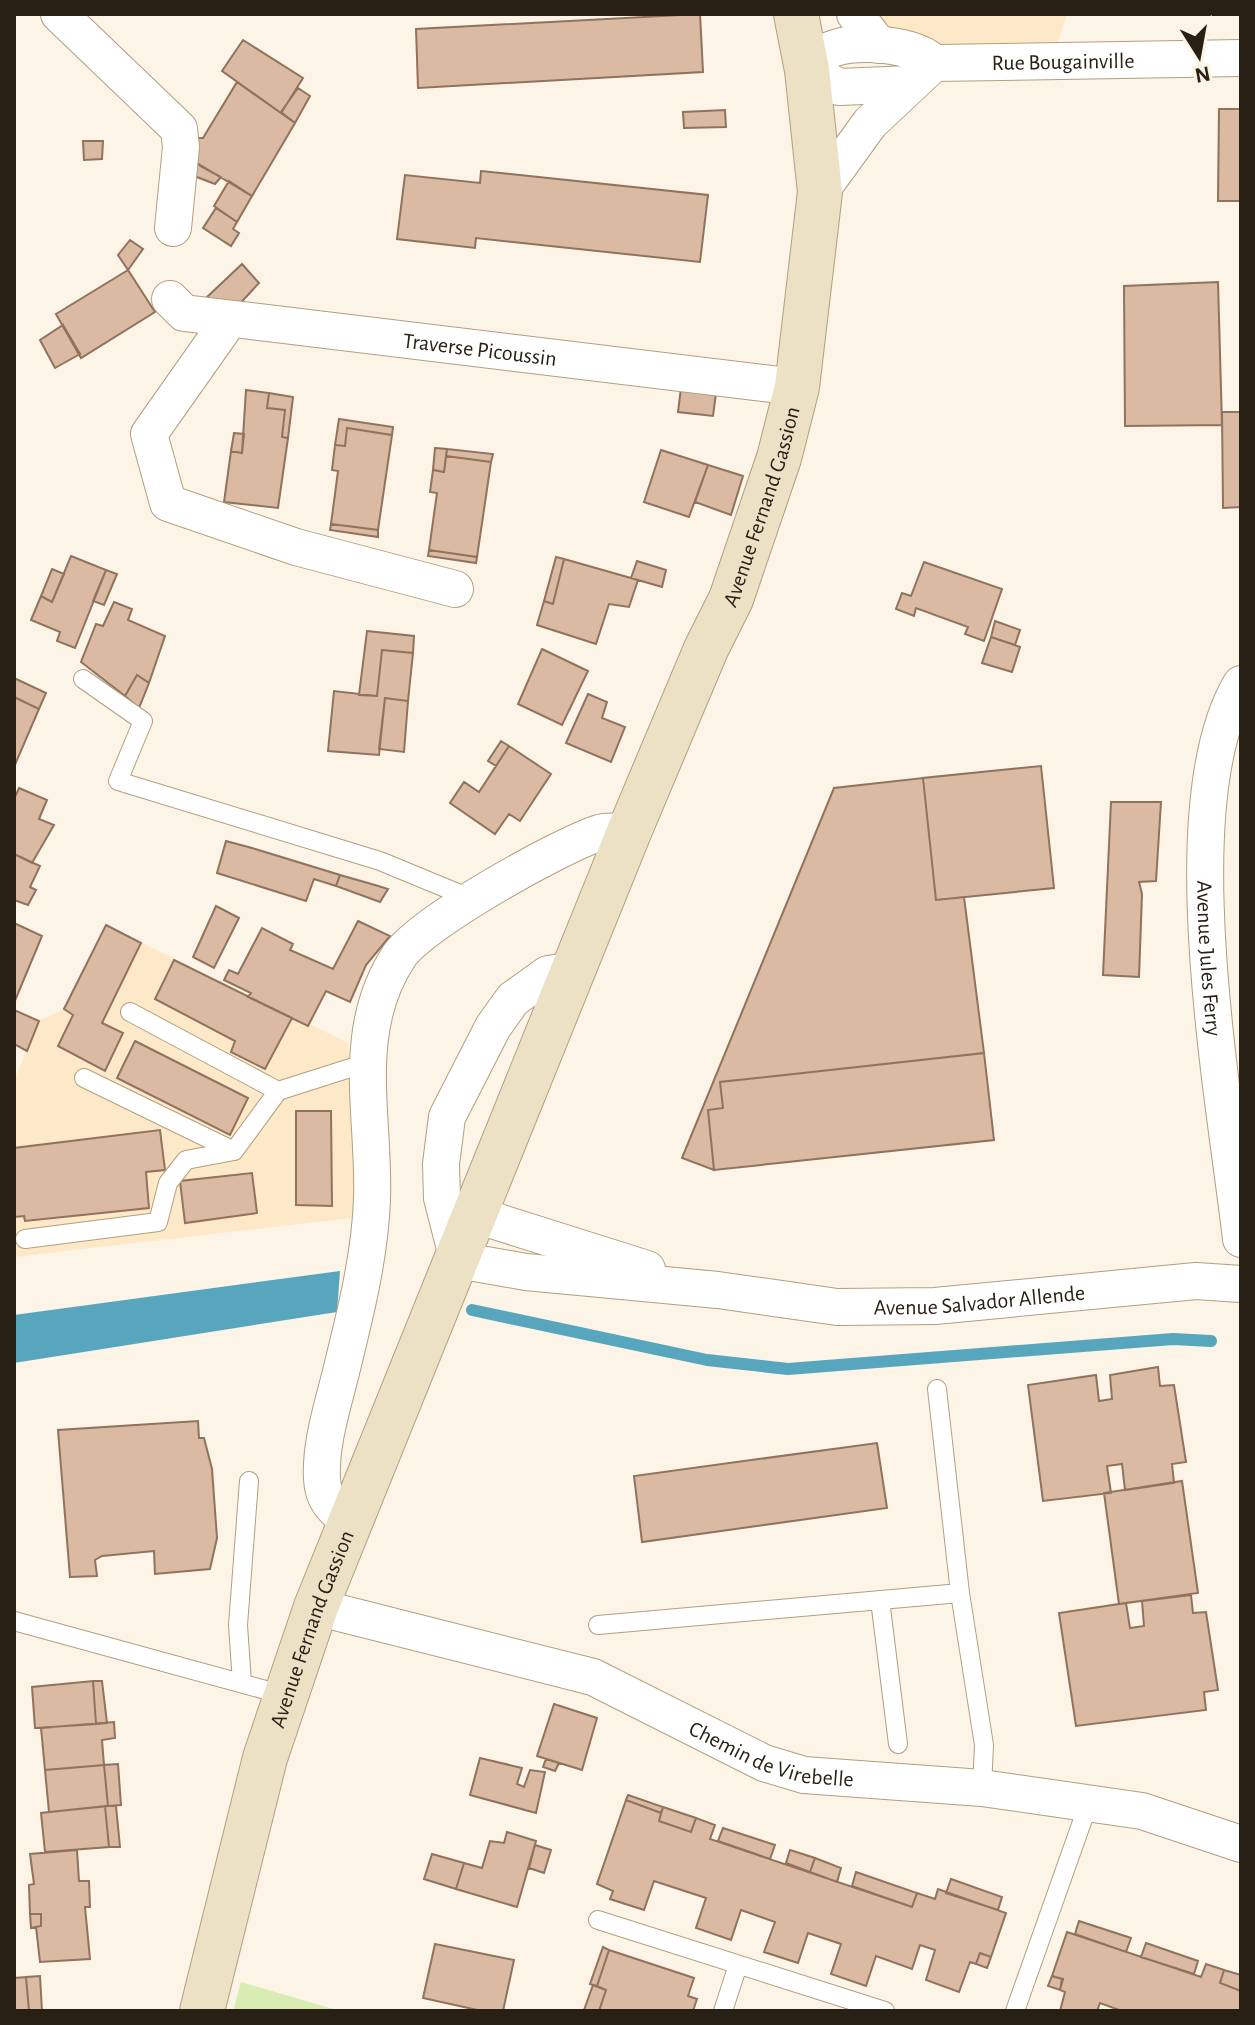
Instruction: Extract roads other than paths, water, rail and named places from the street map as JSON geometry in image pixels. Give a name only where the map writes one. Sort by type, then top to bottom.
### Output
[{"type":"street","points":[[59,14],[179,129],[181,147],[173,228]]},
{"type":"street","name":"Avenue Fernand Gassion","points":[[202,2011],[249,1816],[284,1695],[316,1607],[629,832],[706,649],[731,599],[779,458],[797,387],[820,192],[807,70],[796,14]]},
{"type":"street","points":[[855,14],[879,45]]},
{"type":"street","name":"Rue Bougainville","points":[[923,74],[923,52],[879,45],[831,49],[807,70],[839,87],[923,74],[1241,58]]},
{"type":"street","points":[[820,192],[870,123],[923,74]]},
{"type":"street","name":"Traverse Picoussin","points":[[170,299],[184,313],[308,325],[797,387]]},
{"type":"street","points":[[230,319],[149,434],[168,503],[296,547],[455,589]]},
{"type":"street","name":"Avenue Jules Ferry","points":[[1241,684],[1228,706],[1219,736],[1208,807],[1206,880],[1210,969],[1241,1239]]},
{"type":"street","points":[[350,1523],[327,1504],[322,1479],[330,1415],[361,1293],[372,1199],[366,1063],[376,1008],[400,955],[433,925],[537,862],[602,831],[629,832]]},
{"type":"street","points":[[458,1260],[442,1198],[441,1164],[447,1117],[493,1027],[513,999],[548,974],[575,970]]},
{"type":"street","name":"Avenue Salvador Allende","points":[[476,1215],[718,1290]]},
{"type":"street","name":"Avenue Salvador Allende","points":[[458,1260],[570,1278],[718,1290],[837,1307],[935,1306],[1196,1281],[1241,1284]]},
{"type":"street","name":"Chemin de Virebelle","points":[[316,1607],[593,1677],[764,1763],[804,1775],[982,1788],[1142,1811],[1241,1844]]},
{"type":"lane","points":[[83,679],[143,721],[118,781],[380,861],[474,900]]},
{"type":"lane","points":[[130,1012],[278,1091]]},
{"type":"lane","points":[[25,1239],[158,1222],[168,1183],[186,1160],[234,1151],[278,1091],[366,1063]]},
{"type":"lane","points":[[84,1078],[234,1151]]},
{"type":"lane","points":[[937,1389],[960,1593],[984,1745],[982,1788]]},
{"type":"lane","points":[[242,1683],[238,1625],[249,1481]]},
{"type":"lane","points":[[598,1625],[960,1593]]},
{"type":"lane","points":[[880,1600],[898,1744]]},
{"type":"lane","points":[[14,1621],[284,1695]]},
{"type":"lane","points":[[1015,2011],[1088,1805]]},
{"type":"lane","points":[[598,1920],[885,2011]]},
{"type":"lane","points":[[723,2011],[738,1965]]},
{"type":"water","points":[[340,1271],[337,1312],[14,1363],[14,1315]]},
{"type":"waterway","points":[[472,1310],[707,1360],[788,1369],[1173,1339],[1211,1341]]}]
